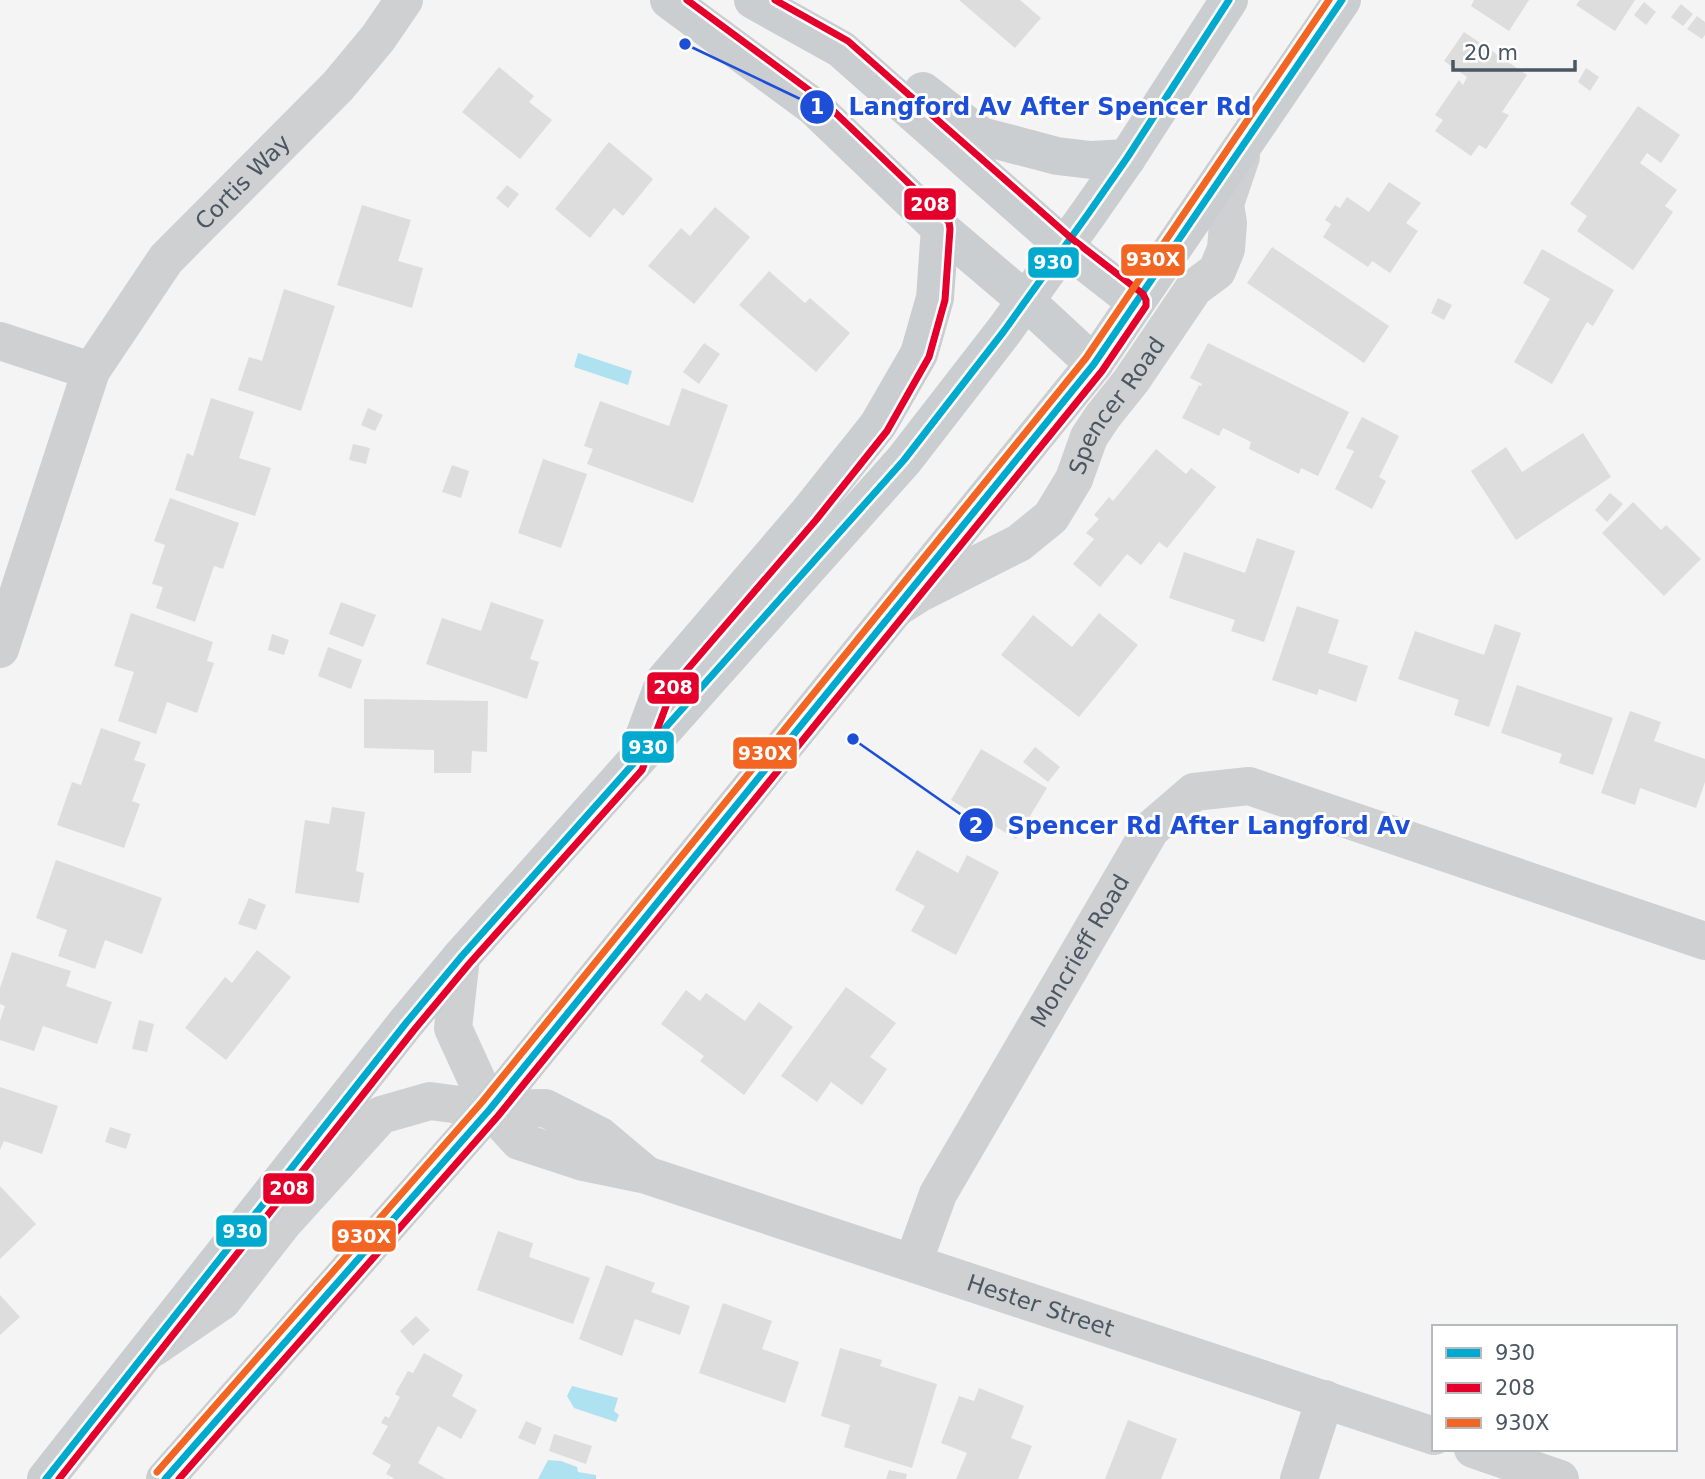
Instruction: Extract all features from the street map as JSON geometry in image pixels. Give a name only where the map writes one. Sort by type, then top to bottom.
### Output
[{"type":"main road","points":[[669,0],[814,107],[940,228],[1094,363]]},
{"type":"main road","points":[[753,0],[841,49],[902,75],[981,136],[1057,156],[1091,160],[1126,158]]},
{"type":"main road","points":[[46,1479],[461,957],[904,460],[1026,301],[1126,158],[1228,0]]},
{"type":"main road","name":"Spencer Road","points":[[165,1479],[491,1110],[1094,363],[1342,0]]},
{"type":"main road","points":[[841,49],[1064,246],[1136,302]]},
{"type":"main road","points":[[634,764],[665,680],[808,513],[878,425],[919,354],[935,299],[940,228]]},
{"type":"street","name":"Cortis Way","points":[[0,649],[91,371],[166,259],[338,86],[378,38],[404,0]]},
{"type":"street","name":"Spencer Road","points":[[897,608],[920,593],[1019,543],[1051,517],[1074,478],[1089,437],[1103,416],[1132,381],[1194,288],[1217,271],[1226,249],[1228,223],[1225,204],[1248,138]]},
{"type":"street","points":[[0,341],[91,371]]},
{"type":"street","name":"Moncrieff Road","points":[[913,1263],[938,1194],[1151,829],[1194,792],[1249,786],[1705,941]]},
{"type":"street","name":"Hester Street","points":[[461,957],[453,1028],[491,1110],[519,1141],[583,1163],[646,1175],[1432,1435]]},
{"type":"street","points":[[147,1352],[222,1301],[283,1223],[381,1115],[430,1101],[491,1110]]},
{"type":"street","points":[[1299,1479],[1325,1399]]},
{"type":"street","points":[[1479,1451],[1560,1479]]},
{"type":"water","points":[[578,353],[632,371],[628,385],[574,367]]},
{"type":"water","points":[[572,1386],[618,1398],[614,1411],[619,1415],[616,1422],[574,1408],[567,1396]]},
{"type":"water","points":[[548,1460],[577,1467],[578,1472],[596,1475],[596,1479],[538,1479]]},
{"type":"building","points":[[959,0],[1020,0],[1041,18],[1015,48]]},
{"type":"building","points":[[1474,0],[1529,0],[1509,31],[1471,6]]},
{"type":"building","points":[[1580,0],[1635,0],[1615,31],[1576,5]]},
{"type":"building","points":[[1644,2],[1656,12],[1646,25],[1634,15]]},
{"type":"building","points":[[1681,4],[1693,14],[1683,26],[1671,17]]},
{"type":"building","points":[[1697,16],[1705,22],[1705,35],[1702,39],[1687,29]]},
{"type":"building","points":[[1464,32],[1527,75],[1502,112],[1509,115],[1486,149],[1479,145],[1471,156],[1435,131],[1443,120],[1435,115],[1459,80],[1463,85],[1467,77],[1444,61]]},
{"type":"building","points":[[499,67],[534,96],[529,102],[552,120],[520,159],[462,112]]},
{"type":"building","points":[[1586,68],[1599,77],[1590,91],[1578,82]]},
{"type":"building","points":[[1638,106],[1680,135],[1661,163],[1647,153],[1640,163],[1677,190],[1665,206],[1673,212],[1633,270],[1577,231],[1587,216],[1570,204]]},
{"type":"building","points":[[609,142],[653,179],[623,216],[614,208],[590,238],[555,209]]},
{"type":"building","points":[[1389,182],[1421,203],[1406,223],[1418,231],[1390,273],[1372,261],[1368,267],[1323,237],[1331,224],[1325,220],[1335,205],[1340,208],[1347,197],[1369,212]]},
{"type":"building","points":[[507,185],[519,194],[508,208],[496,198]]},
{"type":"building","points":[[362,205],[411,220],[398,261],[423,268],[412,308],[337,285]]},
{"type":"building","points":[[715,207],[750,237],[694,304],[648,266],[681,228],[690,236]]},
{"type":"building","points":[[1272,247],[1389,326],[1364,363],[1247,283]]},
{"type":"building","points":[[1542,249],[1614,290],[1593,326],[1587,322],[1552,384],[1514,362],[1550,299],[1523,283]]},
{"type":"building","points":[[769,271],[805,303],[810,298],[850,333],[816,372],[739,305]]},
{"type":"building","points":[[284,289],[335,306],[301,411],[238,390],[249,357],[262,361]]},
{"type":"building","points":[[1438,298],[1452,305],[1444,320],[1431,313]]},
{"type":"building","points":[[704,343],[720,354],[699,384],[683,372]]},
{"type":"building","points":[[1208,343],[1349,412],[1318,476],[1301,468],[1299,474],[1249,449],[1251,442],[1223,428],[1219,436],[1182,418],[1202,384],[1190,378]]},
{"type":"building","points":[[682,388],[728,405],[693,503],[587,464],[593,449],[584,446],[600,401],[669,426]]},
{"type":"building","points":[[211,398],[254,412],[239,458],[271,468],[255,516],[175,490],[187,453],[193,456]]},
{"type":"building","points":[[368,408],[383,415],[375,431],[361,425]]},
{"type":"building","points":[[1362,417],[1399,436],[1379,477],[1386,481],[1372,509],[1335,489],[1354,451],[1346,448]]},
{"type":"building","points":[[1583,433],[1611,477],[1516,540],[1471,471],[1506,447],[1522,472]]},
{"type":"building","points":[[353,444],[370,448],[366,464],[349,460]]},
{"type":"building","points":[[1156,449],[1186,474],[1191,468],[1216,487],[1167,548],[1159,542],[1141,565],[1127,554],[1100,587],[1073,564],[1094,539],[1086,533],[1099,519],[1094,515],[1109,497],[1113,501]]},
{"type":"building","points":[[543,459],[587,474],[561,548],[518,533]]},
{"type":"building","points":[[452,465],[469,471],[461,498],[442,492]]},
{"type":"building","points":[[1610,493],[1623,504],[1607,522],[1595,510]]},
{"type":"building","points":[[170,498],[239,523],[223,569],[214,566],[195,622],[156,608],[163,587],[152,584],[165,545],[154,541]]},
{"type":"building","points":[[1633,502],[1661,530],[1666,525],[1701,559],[1664,596],[1602,533]]},
{"type":"building","points":[[1257,538],[1295,551],[1264,642],[1231,631],[1235,620],[1169,598],[1184,552],[1245,573]]},
{"type":"building","points":[[341,602],[376,615],[363,647],[329,634]]},
{"type":"building","points":[[491,602],[544,620],[530,659],[539,662],[527,699],[426,664],[442,618],[481,631]]},
{"type":"building","points":[[1297,606],[1339,620],[1328,653],[1368,666],[1356,702],[1319,689],[1317,695],[1272,680]]},
{"type":"building","points":[[131,613],[213,642],[207,661],[214,663],[197,713],[167,702],[156,734],[118,721],[134,672],[114,666]]},
{"type":"building","points":[[1099,613],[1138,645],[1079,717],[1001,655],[1033,615],[1072,647]]},
{"type":"building","points":[[1495,624],[1521,633],[1489,727],[1454,715],[1459,700],[1398,679],[1415,631],[1484,655]]},
{"type":"building","points":[[272,634],[289,640],[284,655],[268,650]]},
{"type":"building","points":[[328,647],[362,660],[351,689],[318,676]]},
{"type":"building","points":[[1517,685],[1613,718],[1593,775],[1559,763],[1562,754],[1501,733]]},
{"type":"building","points":[[364,699],[488,701],[487,752],[472,751],[471,773],[434,773],[434,750],[364,748]]},
{"type":"building","points":[[1630,711],[1661,722],[1654,741],[1705,759],[1705,782],[1696,808],[1640,788],[1635,805],[1601,793]]},
{"type":"building","points":[[101,728],[141,742],[134,760],[146,764],[132,801],[140,804],[124,848],[57,825],[72,782],[81,785]]},
{"type":"building","points":[[1035,747],[1060,767],[1048,782],[1023,762]]},
{"type":"building","points":[[981,749],[1047,788],[1016,839],[951,800]]},
{"type":"building","points":[[332,807],[365,812],[356,871],[364,873],[359,903],[295,893],[305,820],[329,824]]},
{"type":"building","points":[[917,850],[958,873],[967,855],[999,872],[956,955],[911,931],[925,906],[895,890]]},
{"type":"building","points":[[56,860],[162,898],[142,954],[105,940],[95,969],[58,956],[67,930],[36,918]]},
{"type":"building","points":[[249,898],[266,905],[256,930],[238,924]]},
{"type":"building","points":[[257,950],[291,977],[226,1060],[185,1028],[225,977],[232,983]]},
{"type":"building","points":[[12,952],[71,971],[66,986],[112,1002],[97,1044],[43,1026],[34,1051],[0,1040],[0,1021],[5,1006],[0,1004],[0,988]]},
{"type":"building","points":[[846,987],[896,1023],[870,1057],[887,1069],[862,1105],[831,1082],[817,1102],[781,1076]]},
{"type":"building","points":[[686,990],[700,1001],[706,993],[745,1021],[759,1002],[793,1027],[744,1095],[700,1061],[704,1056],[661,1024]]},
{"type":"building","points":[[139,1020],[154,1024],[147,1052],[132,1049]]},
{"type":"building","points":[[0,1087],[58,1106],[42,1154],[4,1141],[0,1150]]},
{"type":"building","points":[[110,1127],[131,1134],[126,1149],[105,1142]]},
{"type":"building","points":[[0,1186],[36,1224],[0,1259]]},
{"type":"building","points":[[498,1231],[533,1243],[529,1257],[590,1278],[573,1324],[477,1290]]},
{"type":"building","points":[[606,1265],[655,1283],[651,1292],[690,1306],[680,1335],[635,1319],[622,1356],[579,1339]]},
{"type":"building","points":[[0,1295],[20,1317],[0,1335]]},
{"type":"building","points":[[723,1303],[772,1321],[762,1349],[799,1362],[785,1403],[699,1373]]},
{"type":"building","points":[[416,1316],[430,1330],[413,1346],[400,1331]]},
{"type":"building","points":[[840,1348],[882,1360],[880,1366],[937,1384],[912,1468],[844,1447],[850,1425],[821,1416]]},
{"type":"building","points":[[424,1353],[463,1375],[452,1396],[477,1410],[461,1439],[438,1426],[418,1463],[446,1479],[395,1479],[386,1474],[391,1465],[372,1454],[388,1426],[381,1423],[385,1416],[389,1418],[400,1397],[395,1394],[408,1371],[413,1373]]},
{"type":"building","points":[[979,1388],[1024,1406],[1011,1438],[1032,1446],[1018,1479],[956,1479],[967,1453],[941,1443],[959,1396],[974,1401]]},
{"type":"building","points":[[1128,1420],[1177,1439],[1161,1479],[1105,1479]]},
{"type":"building","points":[[526,1421],[542,1428],[535,1445],[518,1438]]},
{"type":"building","points":[[554,1434],[592,1446],[586,1464],[549,1451]]},
{"type":"building","points":[[889,1470],[907,1474],[906,1479],[886,1479]]},
{"type":"transit line","name":"208","points":[[59,1479],[414,1030],[469,964],[642,770],[674,685],[816,520],[887,431],[929,357],[945,300],[949,222],[821,99],[687,0]]},
{"type":"transit line","name":"208","points":[[179,1479],[498,1116],[1102,371],[1146,306],[1143,294],[1071,238],[848,41],[775,0]]},
{"type":"transit line","name":"930","points":[[46,1479],[461,957],[904,460],[1004,331],[1088,214],[1229,0]]},
{"type":"transit line","name":"930X","points":[[157,1472],[482,1102],[1086,358],[1329,0]]},
{"type":"transit line","name":"930","points":[[165,1479],[490,1109],[1094,364],[1342,0]]},
{"type":"place","name":"Langford Av After Spencer Rd","points":[[685,44]]},
{"type":"place","name":"Spencer Rd After Langford Av","points":[[853,739]]}]
